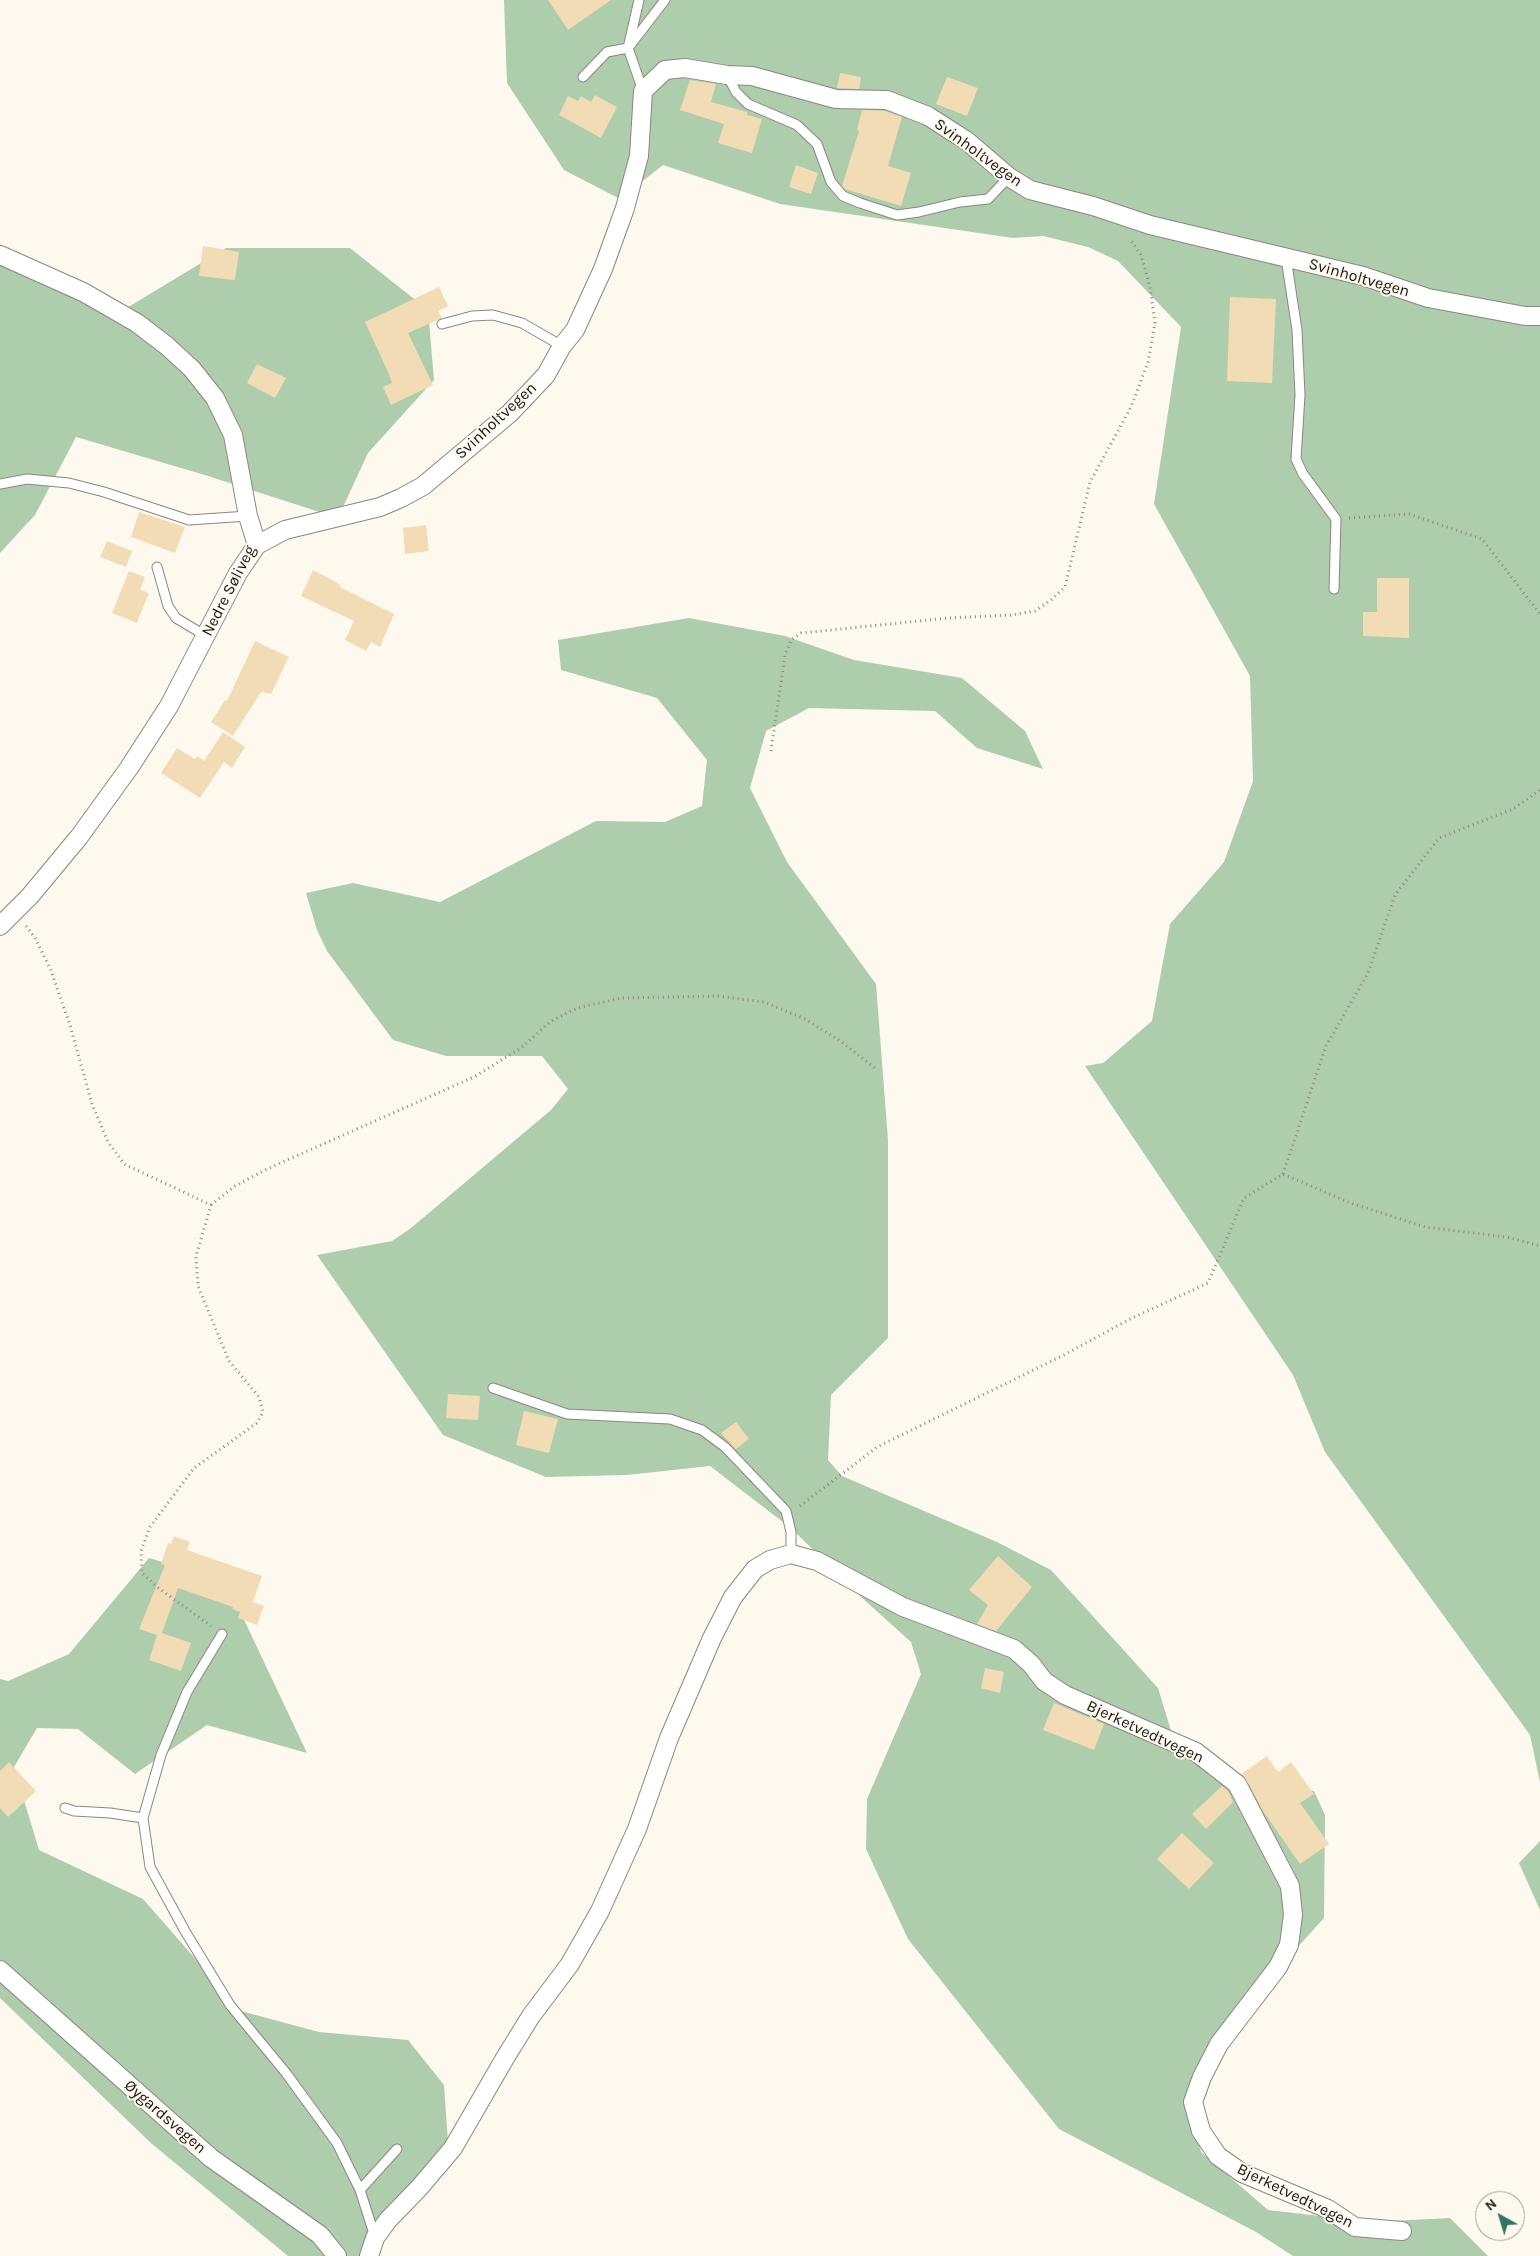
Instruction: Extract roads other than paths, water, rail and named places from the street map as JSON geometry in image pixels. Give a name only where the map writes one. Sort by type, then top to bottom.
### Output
[{"type":"street","name":"Svinholtvegen","points":[[257,545],[285,530],[380,506],[402,498],[423,486],[510,413],[546,375],[562,346],[575,330],[595,286],[625,208],[640,156],[643,91],[665,70],[685,68],[727,75],[752,76],[836,99],[887,100],[928,116],[967,141],[1009,177],[1030,190],[1150,225],[1363,276],[1428,298],[1525,316],[1540,316]]},
{"type":"street","name":"Nedre Søliveg","points":[[0,255],[83,292],[137,323],[167,346],[192,369],[215,398],[233,435],[248,516],[257,545],[238,573],[169,706],[129,768],[79,837],[0,926]]},
{"type":"street","name":"Bjerketvedtvegen","points":[[791,1554],[817,1561],[903,1607],[1014,1649],[1031,1664],[1044,1681],[1065,1695],[1196,1752],[1237,1784],[1290,1886],[1293,1915],[1289,1945],[1278,1967],[1219,2044],[1202,2077],[1194,2102],[1200,2131],[1218,2156],[1242,2173],[1328,2209],[1355,2227],[1402,2231]]},
{"type":"street","points":[[368,2256],[375,2238],[388,2220],[419,2188],[453,2148],[531,2016],[570,1964],[596,1919],[637,1829],[669,1738],[712,1638],[734,1597],[755,1569],[770,1560],[791,1554]]},
{"type":"street","name":"Øygardsvegen","points":[[0,1970],[211,2158],[320,2235],[337,2256]]},
{"type":"lane","points":[[639,0],[628,48],[643,91]]},
{"type":"lane","points":[[583,77],[607,52],[628,48],[665,0]]},
{"type":"lane","points":[[727,75],[736,92],[748,104],[797,125],[817,144],[831,182],[843,196],[860,204],[897,215],[919,212],[960,202],[988,199],[1009,177]]},
{"type":"lane","points":[[1286,258],[1297,330],[1300,395],[1296,459],[1303,474],[1336,518],[1334,589]]},
{"type":"lane","points":[[442,324],[472,316],[492,315],[522,323],[562,346]]},
{"type":"lane","points":[[0,484],[27,479],[69,483],[104,492],[189,520],[248,516]]},
{"type":"lane","points":[[157,567],[168,606],[176,618],[206,636]]},
{"type":"lane","points":[[493,1388],[567,1414],[670,1419],[702,1430],[725,1447],[776,1499],[786,1514],[791,1532],[791,1554]]},
{"type":"lane","points":[[222,1634],[187,1692],[161,1755],[143,1818],[150,1867],[185,1931],[230,2005],[286,2073],[337,2143],[360,2190],[375,2238]]},
{"type":"lane","points":[[65,1808],[74,1811],[110,1813],[143,1818]]},
{"type":"lane","points":[[360,2190],[397,2149]]}]
